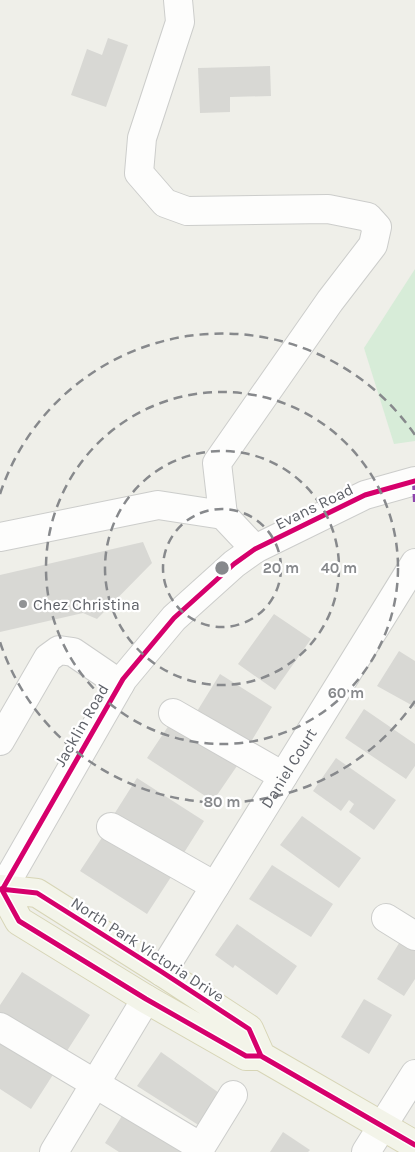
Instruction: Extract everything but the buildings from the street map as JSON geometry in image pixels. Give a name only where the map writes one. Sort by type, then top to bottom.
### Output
[{"type":"main road","name":"North Park Victoria Drive","points":[[1,891],[37,893],[162,972],[249,1029],[262,1056]]},
{"type":"main road","points":[[1,891],[19,921],[146,999],[246,1056],[262,1056],[415,1145]]},
{"type":"street","points":[[178,0],[180,22],[142,138],[139,173],[165,203],[187,211],[328,209],[368,218],[377,227],[373,244],[330,301],[217,463],[222,515]]},
{"type":"street","name":"Evans Road","points":[[255,549],[365,496],[415,481]]},
{"type":"street","points":[[0,536],[158,505],[222,515],[255,549]]},
{"type":"street","name":"Jacklin Road","points":[[1,891],[120,684],[174,618],[234,564],[255,549]]},
{"type":"street","name":"Daniel Court","points":[[162,972],[415,563]]},
{"type":"street","points":[[0,741],[48,658],[59,650],[73,652],[120,684]]},
{"type":"street","points":[[173,713],[283,776]]},
{"type":"street","points":[[111,827],[215,886]]},
{"type":"street","points":[[386,918],[415,936]]},
{"type":"street","points":[[54,1152],[146,999]]},
{"type":"street","points":[[0,1027],[201,1147],[233,1095]]},
{"type":"street","points":[[366,1152],[415,1074]]},
{"type":"green space","points":[[415,269],[415,441],[394,444],[364,348]]},
{"type":"marked path","points":[[414,482],[415,503]]},
{"type":"cycle path","points":[[2,890],[123,679],[174,618],[234,564],[255,549],[365,495],[415,481]]},
{"type":"cycle path","points":[[0,889],[37,893],[162,972],[249,1029],[261,1056]]},
{"type":"cycle path","points":[[2,890],[19,921],[146,999],[246,1056],[261,1056],[415,1145]]},
{"type":"place","name":"Chez Christina","points":[[23,604]]}]
